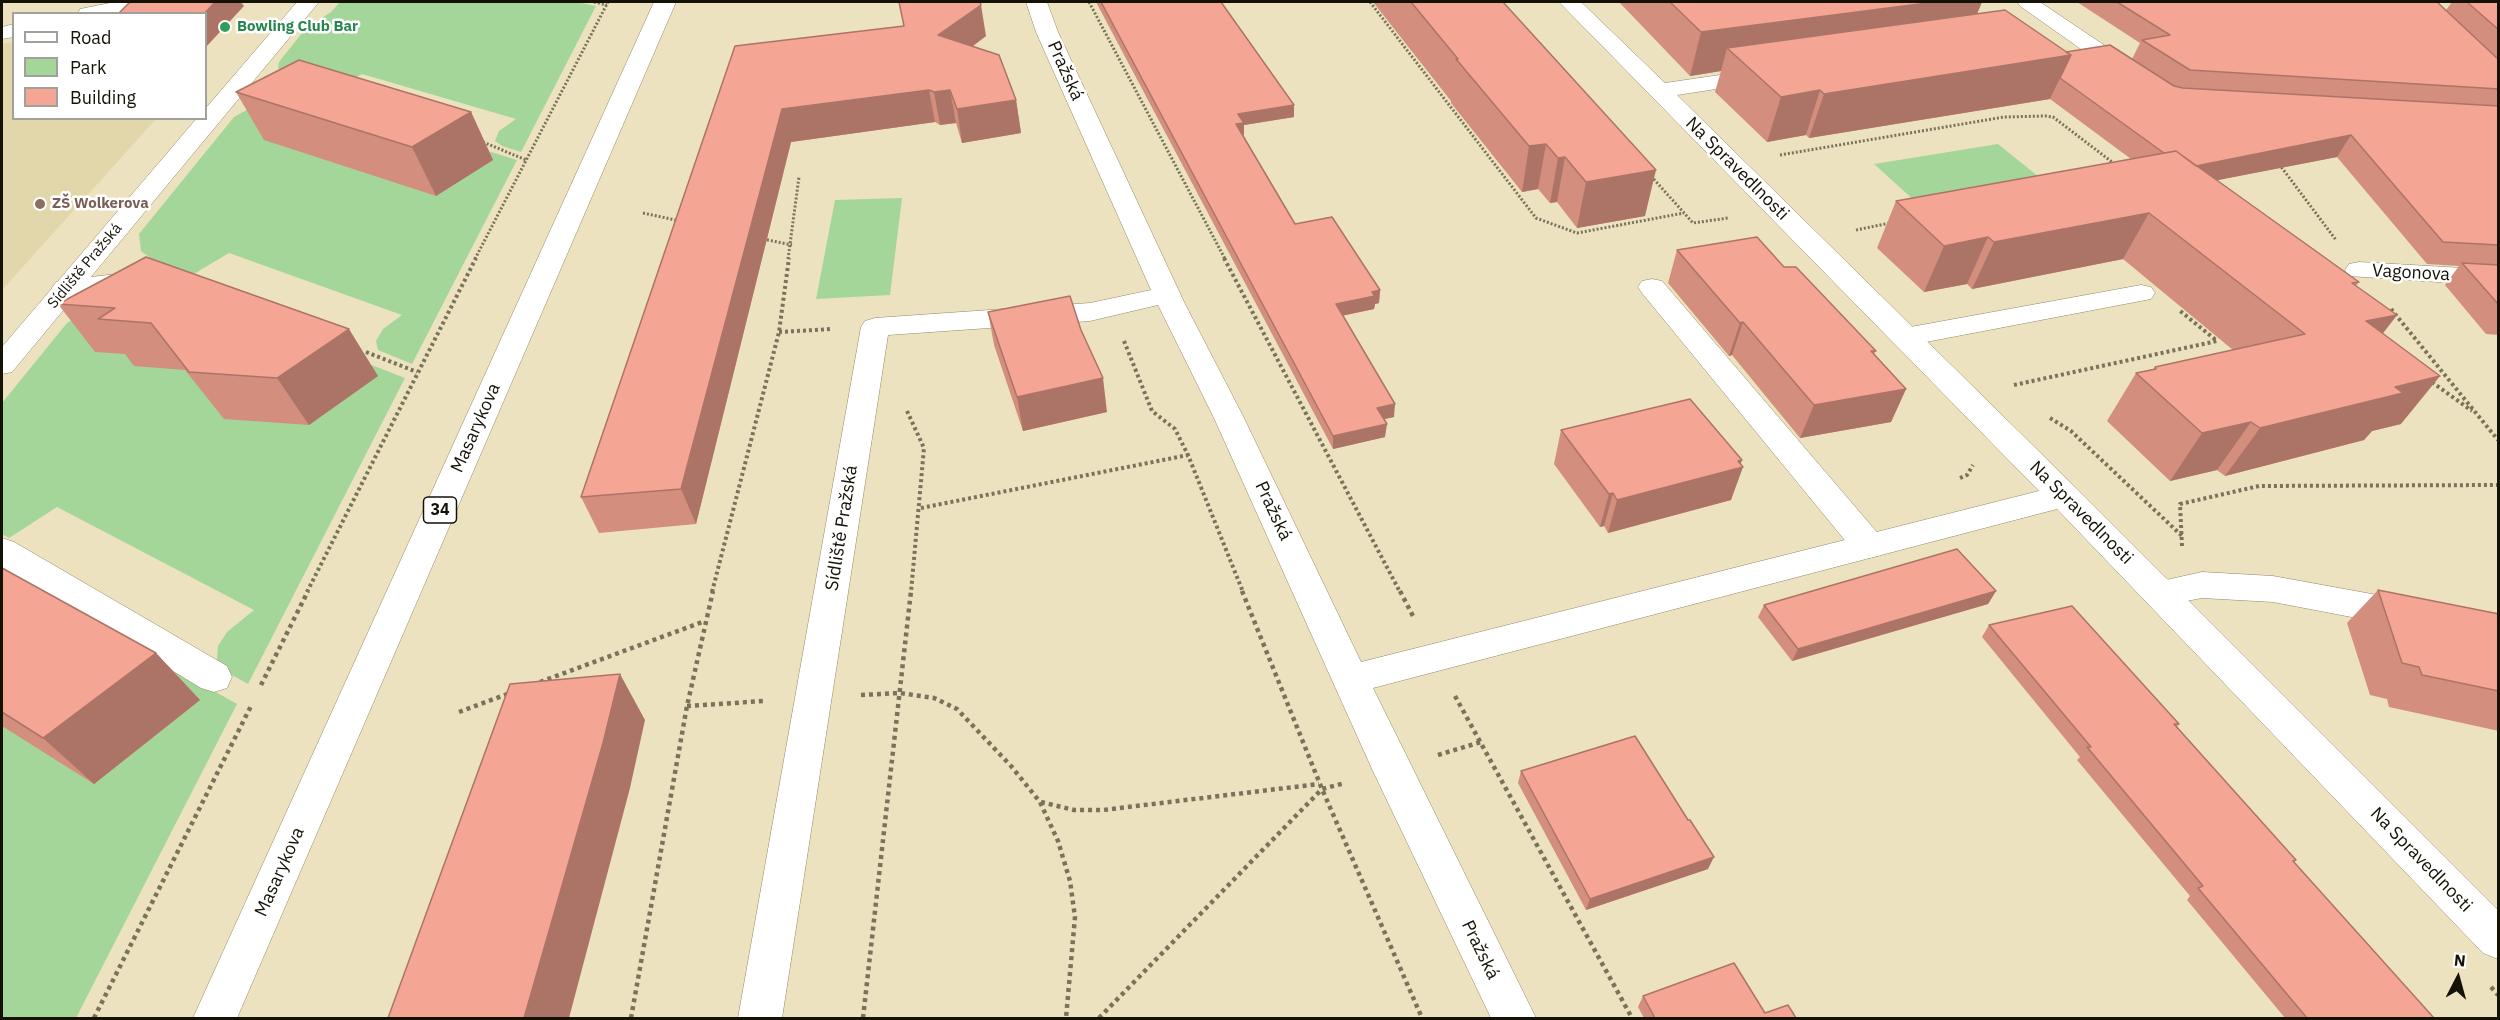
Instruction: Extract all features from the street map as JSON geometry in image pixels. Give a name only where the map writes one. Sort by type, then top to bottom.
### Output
[{"type":"street","points":[[97,12],[141,2]]},
{"type":"street","name":"Sídliště Pražská","points":[[2,365],[308,2]]},
{"type":"street","name":"Masarykova","points":[[215,1018],[664,2]]},
{"type":"street","name":"Pražská","points":[[1036,2],[1047,32],[1166,295],[1229,418],[1392,769],[1514,1018]]},
{"type":"street","name":"Na Spravedlnosti","points":[[1570,2],[2064,496],[2499,939]]},
{"type":"street","points":[[2027,2],[2068,32],[2153,87]]},
{"type":"street","points":[[2045,35],[2068,32]]},
{"type":"street","name":"Na Spravedlnosti","points":[[1659,91],[1787,73]]},
{"type":"street","points":[[236,87],[270,86]]},
{"type":"street","name":"Vagonova","points":[[2359,270],[2499,278]]},
{"type":"street","points":[[66,288],[130,279],[172,280]]},
{"type":"street","points":[[1652,287],[1869,546]]},
{"type":"street","points":[[1905,337],[2141,292]]},
{"type":"street","points":[[875,327],[1090,312],[1166,295]]},
{"type":"street","name":"Sídliště Pražská","points":[[760,1018],[875,327]]},
{"type":"street","points":[[1352,679],[2064,496]]},
{"type":"street","points":[[2,551],[214,677]]},
{"type":"street","points":[[2160,593],[2202,585],[2273,589],[2499,631]]},
{"type":"path","points":[[259,690],[417,372],[608,3],[594,2]]},
{"type":"path","points":[[1089,2],[1418,626]]},
{"type":"path","points":[[1370,2],[1536,218],[1577,233],[1685,213]]},
{"type":"path","points":[[1775,156],[2004,117],[2046,116],[2053,117],[2116,165]]},
{"type":"path","points":[[482,142],[526,160]]},
{"type":"path","points":[[630,1018],[687,706],[705,621],[779,332],[799,177]]},
{"type":"path","points":[[643,213],[689,223]]},
{"type":"path","points":[[1852,230],[1899,222]]},
{"type":"path","points":[[758,237],[792,245]]},
{"type":"path","points":[[1110,308],[1152,411],[1175,429],[1188,455],[1321,787],[1422,1018]]},
{"type":"path","points":[[779,332],[875,327]]},
{"type":"path","points":[[1955,328],[2021,392]]},
{"type":"path","points":[[366,352],[417,372]]},
{"type":"path","points":[[2432,381],[2479,416]]},
{"type":"path","points":[[863,1018],[920,508],[924,448],[906,410]]},
{"type":"path","points":[[2044,414],[2071,431],[2182,536]]},
{"type":"path","points":[[920,508],[1188,455]]},
{"type":"path","points":[[2202,585],[2183,561],[2180,504],[2259,486],[2499,485]]},
{"type":"path","points":[[538,683],[705,621]]},
{"type":"path","points":[[459,712],[515,691]]},
{"type":"path","points":[[687,706],[900,693],[934,698],[957,709],[1011,766],[1040,802],[1058,841],[1070,881],[1074,908],[1071,975],[1066,1018]]},
{"type":"path","points":[[1454,694],[1632,1018]]},
{"type":"path","points":[[94,1018],[253,700]]},
{"type":"path","points":[[1040,802],[1074,810],[1103,810],[1321,787]]},
{"type":"path","points":[[1100,1018],[1321,787]]},
{"type":"shaded area","name":"ZŠ Wolkerova","points":[[12,42],[12,120],[155,120],[2,290],[2,44]]},
{"type":"green space","points":[[340,2],[577,2],[596,6],[521,152],[502,146],[495,141],[499,131],[516,119],[362,74],[336,88],[286,74],[278,68],[279,62],[306,28],[331,12]]},
{"type":"green space","points":[[321,99],[517,160],[412,364],[378,350],[376,341],[383,329],[402,315],[229,253],[192,275],[157,263],[141,251],[139,234],[234,117],[254,106]]},
{"type":"green space","points":[[1998,144],[2044,181],[1916,202],[1874,164]]},
{"type":"green space","points":[[902,198],[890,295],[816,299],[835,200]]},
{"type":"green space","points":[[181,291],[405,378],[248,684],[223,670],[217,659],[218,646],[227,632],[254,610],[57,507],[9,538],[2,534],[2,403],[67,323],[101,301]]},
{"type":"green space","points":[[2,571],[237,704],[76,1018],[2,1018]]},
{"type":"building","points":[[130,2],[215,2],[206,12],[120,12]]},
{"type":"building","points":[[899,2],[980,2],[981,5],[938,35],[999,55],[1016,100],[957,109],[950,90],[934,92],[929,90],[782,109],[681,489],[581,497],[735,46],[904,26]]},
{"type":"building","points":[[1101,2],[1221,2],[1294,105],[1238,114],[1244,123],[1236,124],[1295,224],[1332,217],[1380,290],[1372,292],[1375,296],[1336,304],[1395,404],[1377,408],[1387,424],[1333,436]]},
{"type":"building","points":[[1411,2],[1503,2],[1656,170],[1586,182],[1565,157],[1558,158],[1546,144],[1529,146]]},
{"type":"building","points":[[1670,2],[1935,2],[1701,32]]},
{"type":"building","points":[[2117,2],[2437,2],[2499,60],[2499,89],[2190,70],[2142,40],[2170,35]]},
{"type":"building","points":[[2467,2],[2499,2],[2499,30]]},
{"type":"building","points":[[2005,10],[2071,55],[1824,94],[1820,90],[1781,97],[1727,48]]},
{"type":"building","points":[[2110,45],[2174,86],[2183,88],[2499,106],[2499,245],[2443,242],[2351,135],[2196,166],[2176,151],[2164,153],[2060,78],[2071,55],[2066,52]]},
{"type":"building","points":[[299,60],[471,112],[412,147],[236,92]]},
{"type":"building","points":[[2176,151],[2359,282],[2352,283],[2397,315],[2366,321],[2440,376],[2395,387],[2403,393],[2260,428],[2251,422],[2202,433],[2136,373],[2305,334],[2149,213],[1994,242],[1988,237],[1944,246],[1896,201]]},
{"type":"building","points":[[1757,237],[1784,267],[1796,267],[1876,351],[1871,351],[1906,389],[1814,405],[1677,250]]},
{"type":"building","points":[[146,257],[349,329],[277,378],[189,372],[151,323],[98,319],[115,308],[58,304]]},
{"type":"building","points":[[2462,263],[2499,265],[2499,305]]},
{"type":"building","points":[[1070,296],[1081,330],[1103,378],[1017,397],[988,312]]},
{"type":"building","points":[[1690,399],[1742,460],[1738,461],[1743,467],[1617,500],[1613,493],[1609,494],[1561,430]]},
{"type":"building","points":[[1957,549],[1996,591],[1798,649],[1764,605]]},
{"type":"building","points":[[2,568],[156,653],[43,738],[2,712]]},
{"type":"building","points":[[2378,590],[2499,614],[2499,691],[2422,675],[2419,667],[2402,663]]},
{"type":"building","points":[[2072,606],[2179,724],[2174,724],[2434,1018],[2307,1018],[2198,888],[2203,886],[1989,625]]},
{"type":"building","points":[[620,674],[603,743],[524,1018],[388,1018],[510,684]]},
{"type":"building","points":[[1635,736],[1714,857],[1590,899],[1521,771]]},
{"type":"building","points":[[1734,963],[1765,1013],[1788,1005],[1796,1018],[1655,1018],[1643,996]]},
{"type":"place","name":"Bowling Club Bar","points":[[225,27]]},
{"type":"place","name":"ZŠ Wolkerova","points":[[40,204]]}]
